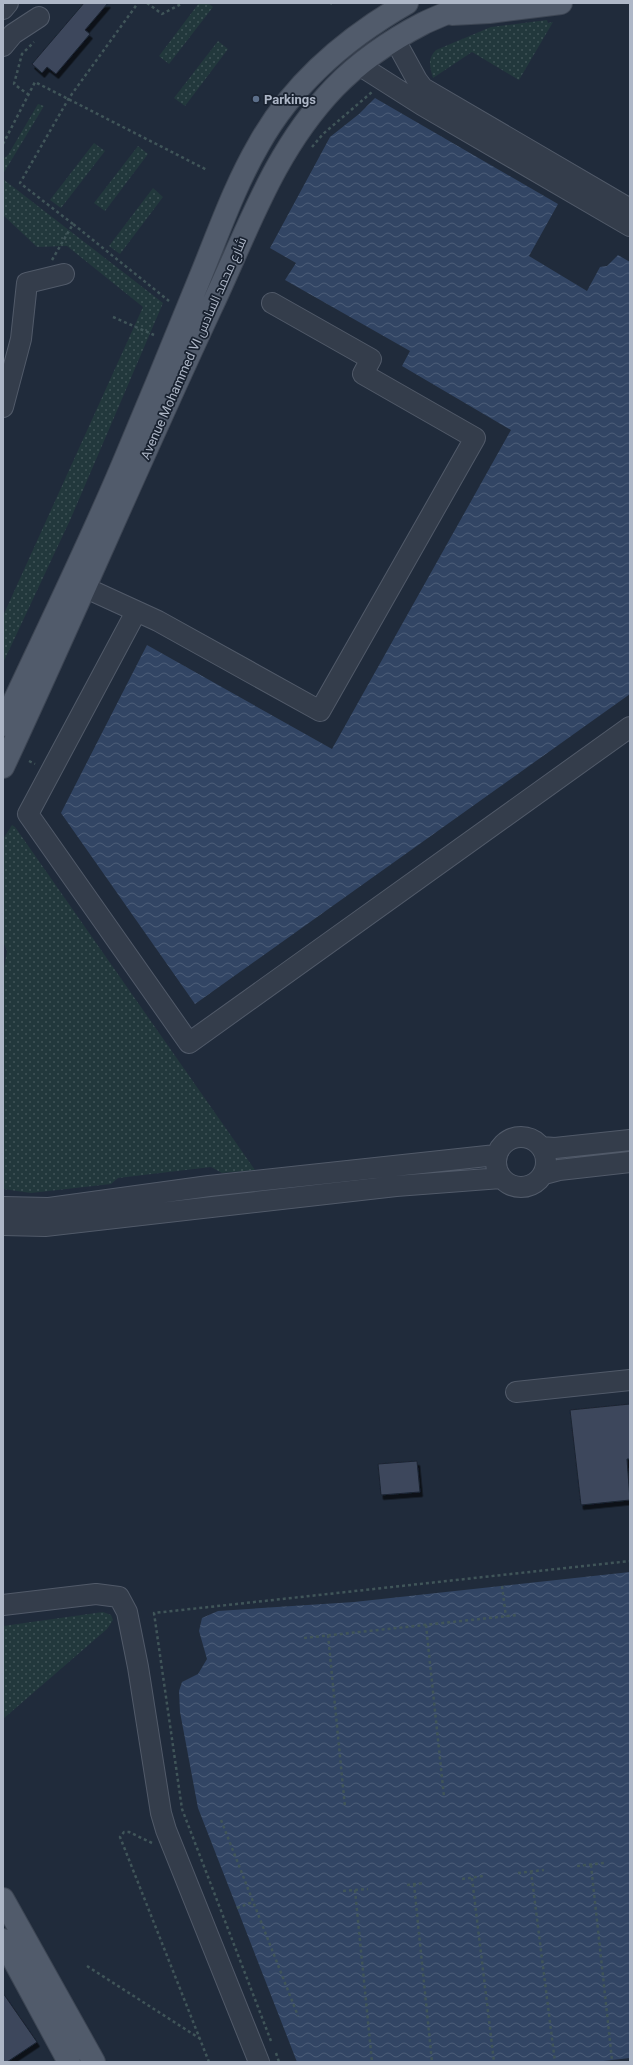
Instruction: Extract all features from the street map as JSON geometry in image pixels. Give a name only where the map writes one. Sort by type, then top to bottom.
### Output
[{"type":"main road","name":"Avenue Mohammed VI شارع محمد السادس","points":[[3,725],[124,462],[229,205],[258,144],[283,108],[329,58],[372,23],[408,3]]},
{"type":"main road","name":"Avenue Mohammed VI شارع محمد السادس","points":[[3,767],[86,588],[181,373],[228,274],[263,190],[289,144],[303,124],[334,88],[359,65],[395,40],[426,22],[470,3]]},
{"type":"main road","points":[[447,14],[489,12],[561,3]]},
{"type":"main road","points":[[3,1899],[94,2062]]},
{"type":"main road","points":[[3,1940],[69,2062]]},
{"type":"street","points":[[3,9],[8,3]]},
{"type":"street","points":[[3,46],[13,34],[40,18]]},
{"type":"street","points":[[395,40],[423,88],[630,209]]},
{"type":"street","points":[[359,65],[422,105],[630,226]]},
{"type":"street","points":[[3,407],[12,338],[27,283],[64,274]]},
{"type":"street","points":[[86,588],[158,621],[320,711],[475,438],[363,374],[371,359],[272,303]]},
{"type":"street","points":[[136,612],[28,814],[189,1042],[630,727]]},
{"type":"street","points":[[515,1137],[530,1138],[541,1147],[546,1160],[544,1174],[539,1180],[527,1187],[512,1186],[501,1178],[495,1164],[496,1155],[502,1144],[515,1137]]},
{"type":"street","points":[[541,1147],[555,1148],[630,1140]]},
{"type":"street","points":[[3,1207],[49,1208],[209,1186],[496,1155]]},
{"type":"street","points":[[544,1174],[559,1170],[630,1162]]},
{"type":"street","points":[[3,1225],[45,1226],[396,1186],[501,1178]]},
{"type":"street","points":[[516,1392],[630,1380]]},
{"type":"street","points":[[3,1605],[96,1594],[119,1597],[127,1612],[164,1826],[259,2062]]},
{"type":"path","points":[[138,3],[69,98],[20,183],[169,301]]},
{"type":"path","points":[[147,3],[162,14],[183,3]]},
{"type":"path","points":[[29,95],[14,84],[22,54],[38,38]]},
{"type":"path","points":[[3,144],[35,82],[69,98],[207,170]]},
{"type":"path","points":[[309,150],[323,134],[375,90]]},
{"type":"path","points":[[64,274],[51,259],[73,224]]},
{"type":"path","points":[[113,317],[154,336]]},
{"type":"path","points":[[279,2062],[182,1809],[154,1614],[630,1561]]},
{"type":"path","points":[[502,1586],[506,1617]]},
{"type":"path","points":[[304,1638],[517,1615]]},
{"type":"path","points":[[426,1625],[444,1797]]},
{"type":"path","points":[[328,1635],[345,1807]]},
{"type":"path","points":[[221,1820],[298,2016]]},
{"type":"path","points":[[153,1844],[129,1832],[124,1832],[120,1836],[209,2062]]},
{"type":"path","points":[[578,1866],[604,1863]]},
{"type":"path","points":[[591,1865],[612,2060]]},
{"type":"path","points":[[518,1873],[544,1870]]},
{"type":"path","points":[[531,1871],[555,2062]]},
{"type":"path","points":[[462,1879],[483,1876]]},
{"type":"path","points":[[472,1878],[494,2062]]},
{"type":"path","points":[[407,1885],[425,1883]]},
{"type":"path","points":[[414,1884],[432,2062]]},
{"type":"path","points":[[343,1891],[368,1889]]},
{"type":"path","points":[[355,1890],[372,2062]]},
{"type":"path","points":[[237,1908],[253,1902]]},
{"type":"path","points":[[87,1966],[200,2039]]},
{"type":"green space","points":[[199,3],[208,3],[213,7],[169,64],[159,56]]},
{"type":"green space","points":[[547,20],[548,23],[553,22],[519,80],[472,52],[433,78],[430,60],[436,50],[491,27]]},
{"type":"green space","points":[[218,41],[228,49],[185,106],[174,98]]},
{"type":"green space","points":[[38,104],[44,106],[3,174],[3,159],[8,155]]},
{"type":"green space","points":[[94,143],[105,151],[61,208],[50,200]]},
{"type":"green space","points":[[138,146],[148,154],[105,211],[94,203]]},
{"type":"green space","points":[[3,179],[163,303],[71,518],[3,663],[3,616],[143,307],[67,246],[37,247],[3,215]]},
{"type":"green space","points":[[153,188],[163,197],[120,254],[109,246]]},
{"type":"green space","points":[[12,825],[15,827],[255,1170],[222,1173],[211,1167],[118,1178],[111,1184],[31,1193],[3,1189],[3,973],[7,951],[3,941],[3,839]]},
{"type":"green space","points":[[103,1612],[111,1615],[113,1620],[107,1629],[3,1719],[3,1626]]},
{"type":"water","points":[[375,98],[558,204],[529,256],[587,291],[600,267],[607,266],[618,255],[630,262],[630,694],[195,1004],[61,813],[147,645],[332,749],[511,430],[402,366],[410,351],[285,280],[296,263],[270,248],[330,137],[359,114]]},
{"type":"water","points":[[630,1572],[630,2058],[594,2062],[297,2062],[198,1808],[180,1712],[179,1691],[182,1682],[198,1674],[207,1659],[199,1631],[202,1618],[218,1611],[354,1602]]},
{"type":"building","points":[[84,3],[108,3],[85,30],[90,34],[56,74],[47,67],[42,73],[32,64]]},
{"type":"building","points":[[630,1404],[630,1459],[627,1459],[630,1500],[581,1505],[570,1410]]},
{"type":"building","points":[[417,1461],[420,1492],[381,1495],[378,1464]]},
{"type":"building","points":[[3,1993],[37,2042],[7,2062],[3,2062]]},
{"type":"place","name":"Parkings","points":[[256,99]]}]
